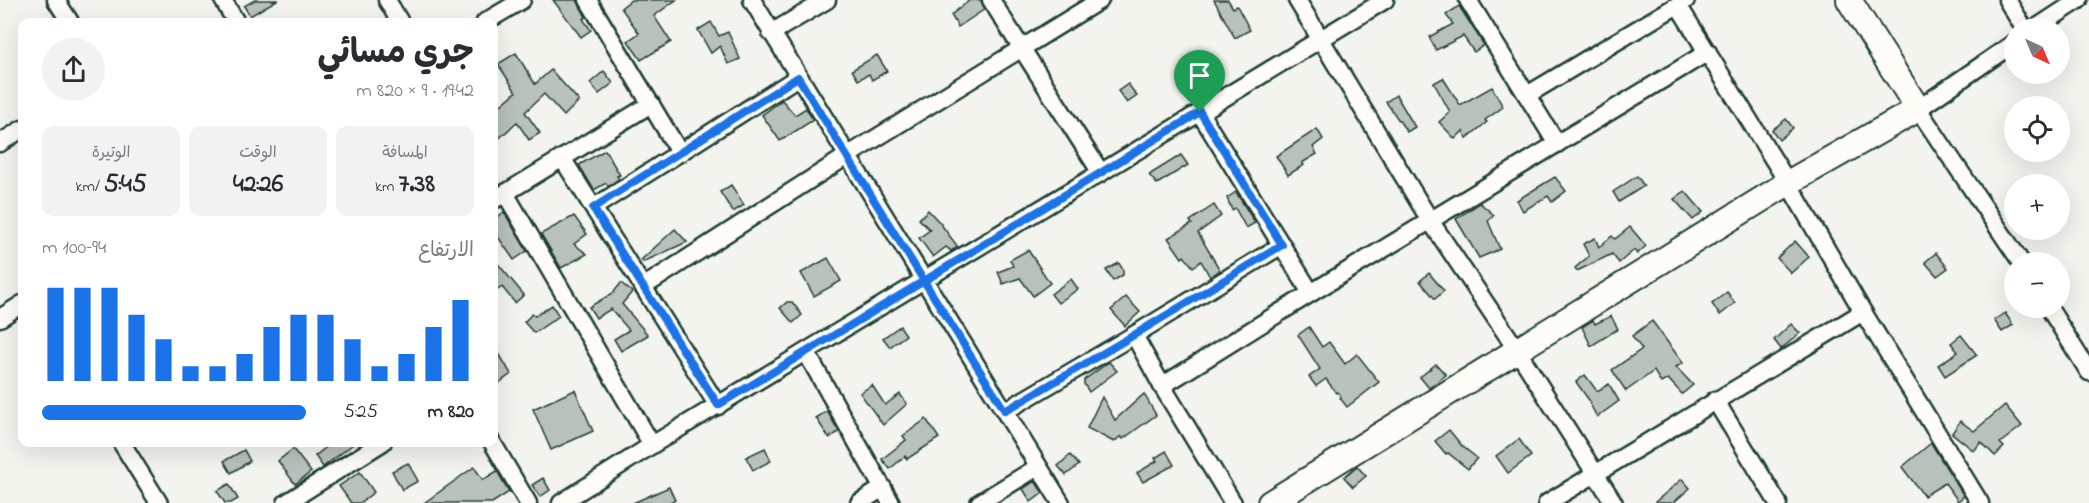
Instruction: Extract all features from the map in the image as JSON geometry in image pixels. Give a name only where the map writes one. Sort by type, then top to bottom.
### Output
[{"type":"street","points":[[56,0],[67,18]]},
{"type":"street","points":[[223,0],[234,18]]},
{"type":"street","points":[[387,0],[398,18]]},
{"type":"street","points":[[492,18],[522,0]]},
{"type":"street","points":[[588,0],[680,153]]},
{"type":"street","points":[[752,0],[1061,503]]},
{"type":"street","points":[[771,33],[827,0]]},
{"type":"street","points":[[991,0],[1101,173]]},
{"type":"street","points":[[643,287],[847,156],[1100,0]]},
{"type":"street","points":[[1297,0],[1431,222],[1517,350],[1614,503]]},
{"type":"street","points":[[561,503],[652,445],[1385,0]]},
{"type":"street","points":[[1468,0],[1557,144]]},
{"type":"street","points":[[1849,0],[1918,109],[2014,252]]},
{"type":"street","points":[[2007,0],[2018,18]]},
{"type":"street","points":[[2051,18],[2079,0]]},
{"type":"street","points":[[1527,95],[1682,3],[1708,52],[1980,503]]},
{"type":"street","points":[[1270,503],[1788,183],[1918,109],[2004,50]]},
{"type":"street","points":[[1162,386],[1708,52]]},
{"type":"street","points":[[593,208],[798,77]]},
{"type":"street","points":[[651,104],[500,197],[652,445]]},
{"type":"street","points":[[1200,112],[1311,293]]},
{"type":"street","points":[[0,143],[18,132]]},
{"type":"street","points":[[562,158],[718,405]]},
{"type":"street","points":[[1005,411],[1282,245]]},
{"type":"street","points":[[0,318],[18,307]]},
{"type":"street","points":[[1547,503],[1863,312]]},
{"type":"street","points":[[2055,318],[2089,372]]},
{"type":"street","points":[[1134,335],[1233,503]]},
{"type":"street","points":[[806,352],[891,503]]},
{"type":"street","points":[[1715,400],[1778,503]]},
{"type":"street","points":[[124,447],[159,503]]},
{"type":"street","points":[[286,503],[375,447]]},
{"type":"street","points":[[495,447],[528,503]]},
{"type":"street","points":[[979,503],[1038,467]]},
{"type":"street","points":[[859,503],[883,488]]},
{"type":"building","points":[[255,0],[277,0],[250,16],[244,6]]},
{"type":"building","points":[[553,0],[577,0],[586,17],[583,19],[591,30],[581,37]]},
{"type":"building","points":[[631,0],[676,0],[654,16],[671,42],[641,60],[628,41],[639,33],[621,8]]},
{"type":"building","points":[[970,0],[981,0],[985,9],[958,27],[951,15]]},
{"type":"building","points":[[1214,0],[1228,0],[1233,8],[1237,6],[1250,30],[1235,38]]},
{"type":"building","points":[[1459,6],[1484,45],[1474,52],[1463,36],[1436,50],[1429,37],[1453,24],[1446,15]]},
{"type":"building","points":[[711,22],[719,36],[728,32],[740,59],[728,64],[720,46],[711,53],[698,30]]},
{"type":"building","points":[[516,53],[535,84],[551,70],[579,101],[564,116],[544,94],[525,112],[540,133],[529,140],[517,122],[498,139],[498,108],[516,92],[498,64]]},
{"type":"building","points":[[877,55],[887,71],[872,80],[869,74],[858,80],[852,70]]},
{"type":"building","points":[[604,71],[613,83],[599,94],[590,83]]},
{"type":"building","points":[[1443,78],[1460,105],[1492,87],[1503,107],[1485,120],[1487,122],[1467,138],[1463,131],[1455,139],[1439,122],[1450,112],[1434,83]]},
{"type":"building","points":[[1128,84],[1137,96],[1127,103],[1118,91]]},
{"type":"building","points":[[1396,95],[1415,127],[1407,132],[1386,102]]},
{"type":"building","points":[[782,100],[795,115],[806,108],[813,120],[780,141],[762,115]]},
{"type":"building","points":[[1786,119],[1793,128],[1779,140],[1772,130]]},
{"type":"building","points":[[1317,129],[1323,139],[1313,147],[1317,154],[1288,175],[1276,156]]},
{"type":"building","points":[[605,150],[620,175],[617,176],[619,179],[608,186],[606,183],[594,190],[579,165]]},
{"type":"building","points":[[1181,155],[1188,165],[1157,184],[1149,175]]},
{"type":"building","points":[[1637,176],[1644,186],[1619,202],[1613,192]]},
{"type":"building","points":[[1555,177],[1566,191],[1552,202],[1548,196],[1523,211],[1517,200]]},
{"type":"building","points":[[731,185],[744,205],[733,212],[720,192]]},
{"type":"building","points":[[1685,191],[1703,212],[1693,220],[1674,199]]},
{"type":"building","points":[[1236,192],[1255,223],[1246,228],[1235,208],[1232,210],[1227,198]]},
{"type":"building","points":[[1480,203],[1494,215],[1488,221],[1500,249],[1479,258],[1456,219]]},
{"type":"building","points":[[1214,205],[1221,216],[1198,233],[1220,270],[1210,277],[1201,261],[1193,267],[1184,256],[1182,258],[1168,238],[1192,224],[1190,221]]},
{"type":"building","points":[[928,210],[958,247],[951,251],[946,247],[933,257],[919,238],[930,230],[919,219]]},
{"type":"building","points":[[504,212],[527,251],[514,260],[498,237],[498,217]]},
{"type":"building","points":[[574,216],[587,234],[574,244],[587,254],[561,268],[541,234]]},
{"type":"building","points":[[1630,227],[1646,246],[1637,254],[1634,250],[1619,263],[1612,254],[1577,271],[1575,268],[1589,256],[1583,244],[1595,238],[1599,247],[1612,236],[1615,239]]},
{"type":"building","points":[[675,229],[687,242],[643,262],[641,260]]},
{"type":"building","points":[[1795,241],[1809,257],[1791,273],[1777,258]]},
{"type":"building","points":[[1028,250],[1050,283],[1033,296],[1020,278],[1003,284],[998,272],[1013,266],[1010,260]]},
{"type":"building","points":[[1936,253],[1948,268],[1937,276],[1925,262]]},
{"type":"building","points":[[828,258],[841,281],[814,296],[801,273]]},
{"type":"building","points":[[1119,263],[1123,275],[1113,281],[1106,270]]},
{"type":"building","points":[[498,264],[524,295],[515,303],[502,287],[498,290]]},
{"type":"building","points":[[1429,273],[1444,291],[1435,299],[1420,281]]},
{"type":"building","points":[[1071,279],[1078,289],[1058,303],[1051,294]]},
{"type":"building","points":[[621,283],[632,292],[622,304],[648,335],[621,351],[614,339],[629,330],[611,309],[596,318],[589,307],[613,293]]},
{"type":"building","points":[[1727,292],[1735,303],[1720,315],[1712,304]]},
{"type":"building","points":[[1126,297],[1140,312],[1125,326],[1111,310]]},
{"type":"building","points":[[787,302],[792,302],[802,315],[793,323],[780,308]]},
{"type":"building","points":[[552,305],[559,316],[534,333],[524,322],[532,314],[535,316]]},
{"type":"building","points":[[2004,314],[2004,318],[2008,318],[2013,325],[2002,332],[1994,320]]},
{"type":"building","points":[[1611,316],[1618,329],[1591,346],[1582,327],[1593,320],[1595,324]]},
{"type":"building","points":[[1652,321],[1683,363],[1676,367],[1693,385],[1682,394],[1668,379],[1661,383],[1654,371],[1626,391],[1612,370],[1642,349],[1632,336]]},
{"type":"building","points":[[1791,324],[1800,333],[1781,349],[1774,340]]},
{"type":"building","points":[[900,326],[906,335],[890,347],[883,338]]},
{"type":"building","points":[[1309,327],[1322,347],[1329,342],[1345,364],[1357,354],[1379,382],[1347,407],[1338,392],[1336,393],[1326,379],[1316,386],[1309,377],[1320,369],[1298,335]]},
{"type":"building","points":[[1961,335],[1977,355],[1945,376],[1938,365],[1958,352],[1951,343]]},
{"type":"building","points":[[498,352],[511,374],[498,382]]},
{"type":"building","points":[[1109,362],[1117,371],[1089,392],[1084,380]]},
{"type":"building","points":[[1436,364],[1446,375],[1429,388],[1420,377]]},
{"type":"building","points":[[1585,375],[1597,391],[1609,384],[1619,401],[1597,417],[1591,403],[1576,382]]},
{"type":"building","points":[[872,385],[885,405],[900,394],[907,404],[883,425],[860,393]]},
{"type":"building","points":[[575,390],[593,431],[551,450],[533,409]]},
{"type":"building","points":[[1144,394],[1156,415],[1123,439],[1121,436],[1114,442],[1087,428],[1102,397],[1115,420]]},
{"type":"building","points":[[2005,405],[2022,426],[2000,443],[2004,447],[1995,456],[1981,442],[1974,451],[1952,433],[1960,421],[1974,431]]},
{"type":"building","points":[[827,411],[839,432],[829,438],[816,418]]},
{"type":"building","points":[[926,419],[939,438],[907,459],[905,456],[890,469],[882,459],[906,440],[903,436]]},
{"type":"building","points":[[1449,430],[1462,446],[1477,458],[1468,469],[1448,453],[1446,454],[1435,441]]},
{"type":"building","points":[[1519,439],[1531,456],[1508,473],[1496,456]]},
{"type":"building","points":[[1931,443],[1964,496],[1958,501],[1945,483],[1924,496],[1902,467]]},
{"type":"building","points":[[327,447],[349,447],[323,467],[315,456]]},
{"type":"building","points":[[765,448],[771,461],[753,470],[746,457]]},
{"type":"building","points":[[293,449],[311,472],[295,484],[278,461]]},
{"type":"building","points":[[244,450],[250,461],[231,473],[224,461]]},
{"type":"building","points":[[1166,451],[1174,465],[1143,482],[1137,473],[1157,461],[1155,458]]},
{"type":"building","points":[[1070,455],[1079,465],[1066,475],[1058,466]]},
{"type":"building","points":[[408,463],[418,481],[402,490],[392,471]]},
{"type":"building","points":[[1357,466],[1366,476],[1353,487],[1344,477]]},
{"type":"building","points":[[474,467],[483,480],[497,471],[509,492],[492,503],[424,503]]},
{"type":"building","points":[[360,472],[374,492],[360,503],[351,503],[339,486]]},
{"type":"building","points":[[543,478],[550,490],[540,497],[532,485]]},
{"type":"building","points":[[1682,479],[1690,488],[1673,503],[1654,503]]},
{"type":"building","points":[[1035,481],[1043,493],[1031,502],[1023,489]]},
{"type":"building","points":[[229,484],[238,499],[225,503],[217,491]]},
{"type":"building","points":[[669,487],[675,500],[667,503],[633,503]]},
{"type":"route","points":[[1200,112],[924,281],[798,77],[593,208],[718,405],[924,281],[1005,411],[1282,245],[1200,112]]}]
